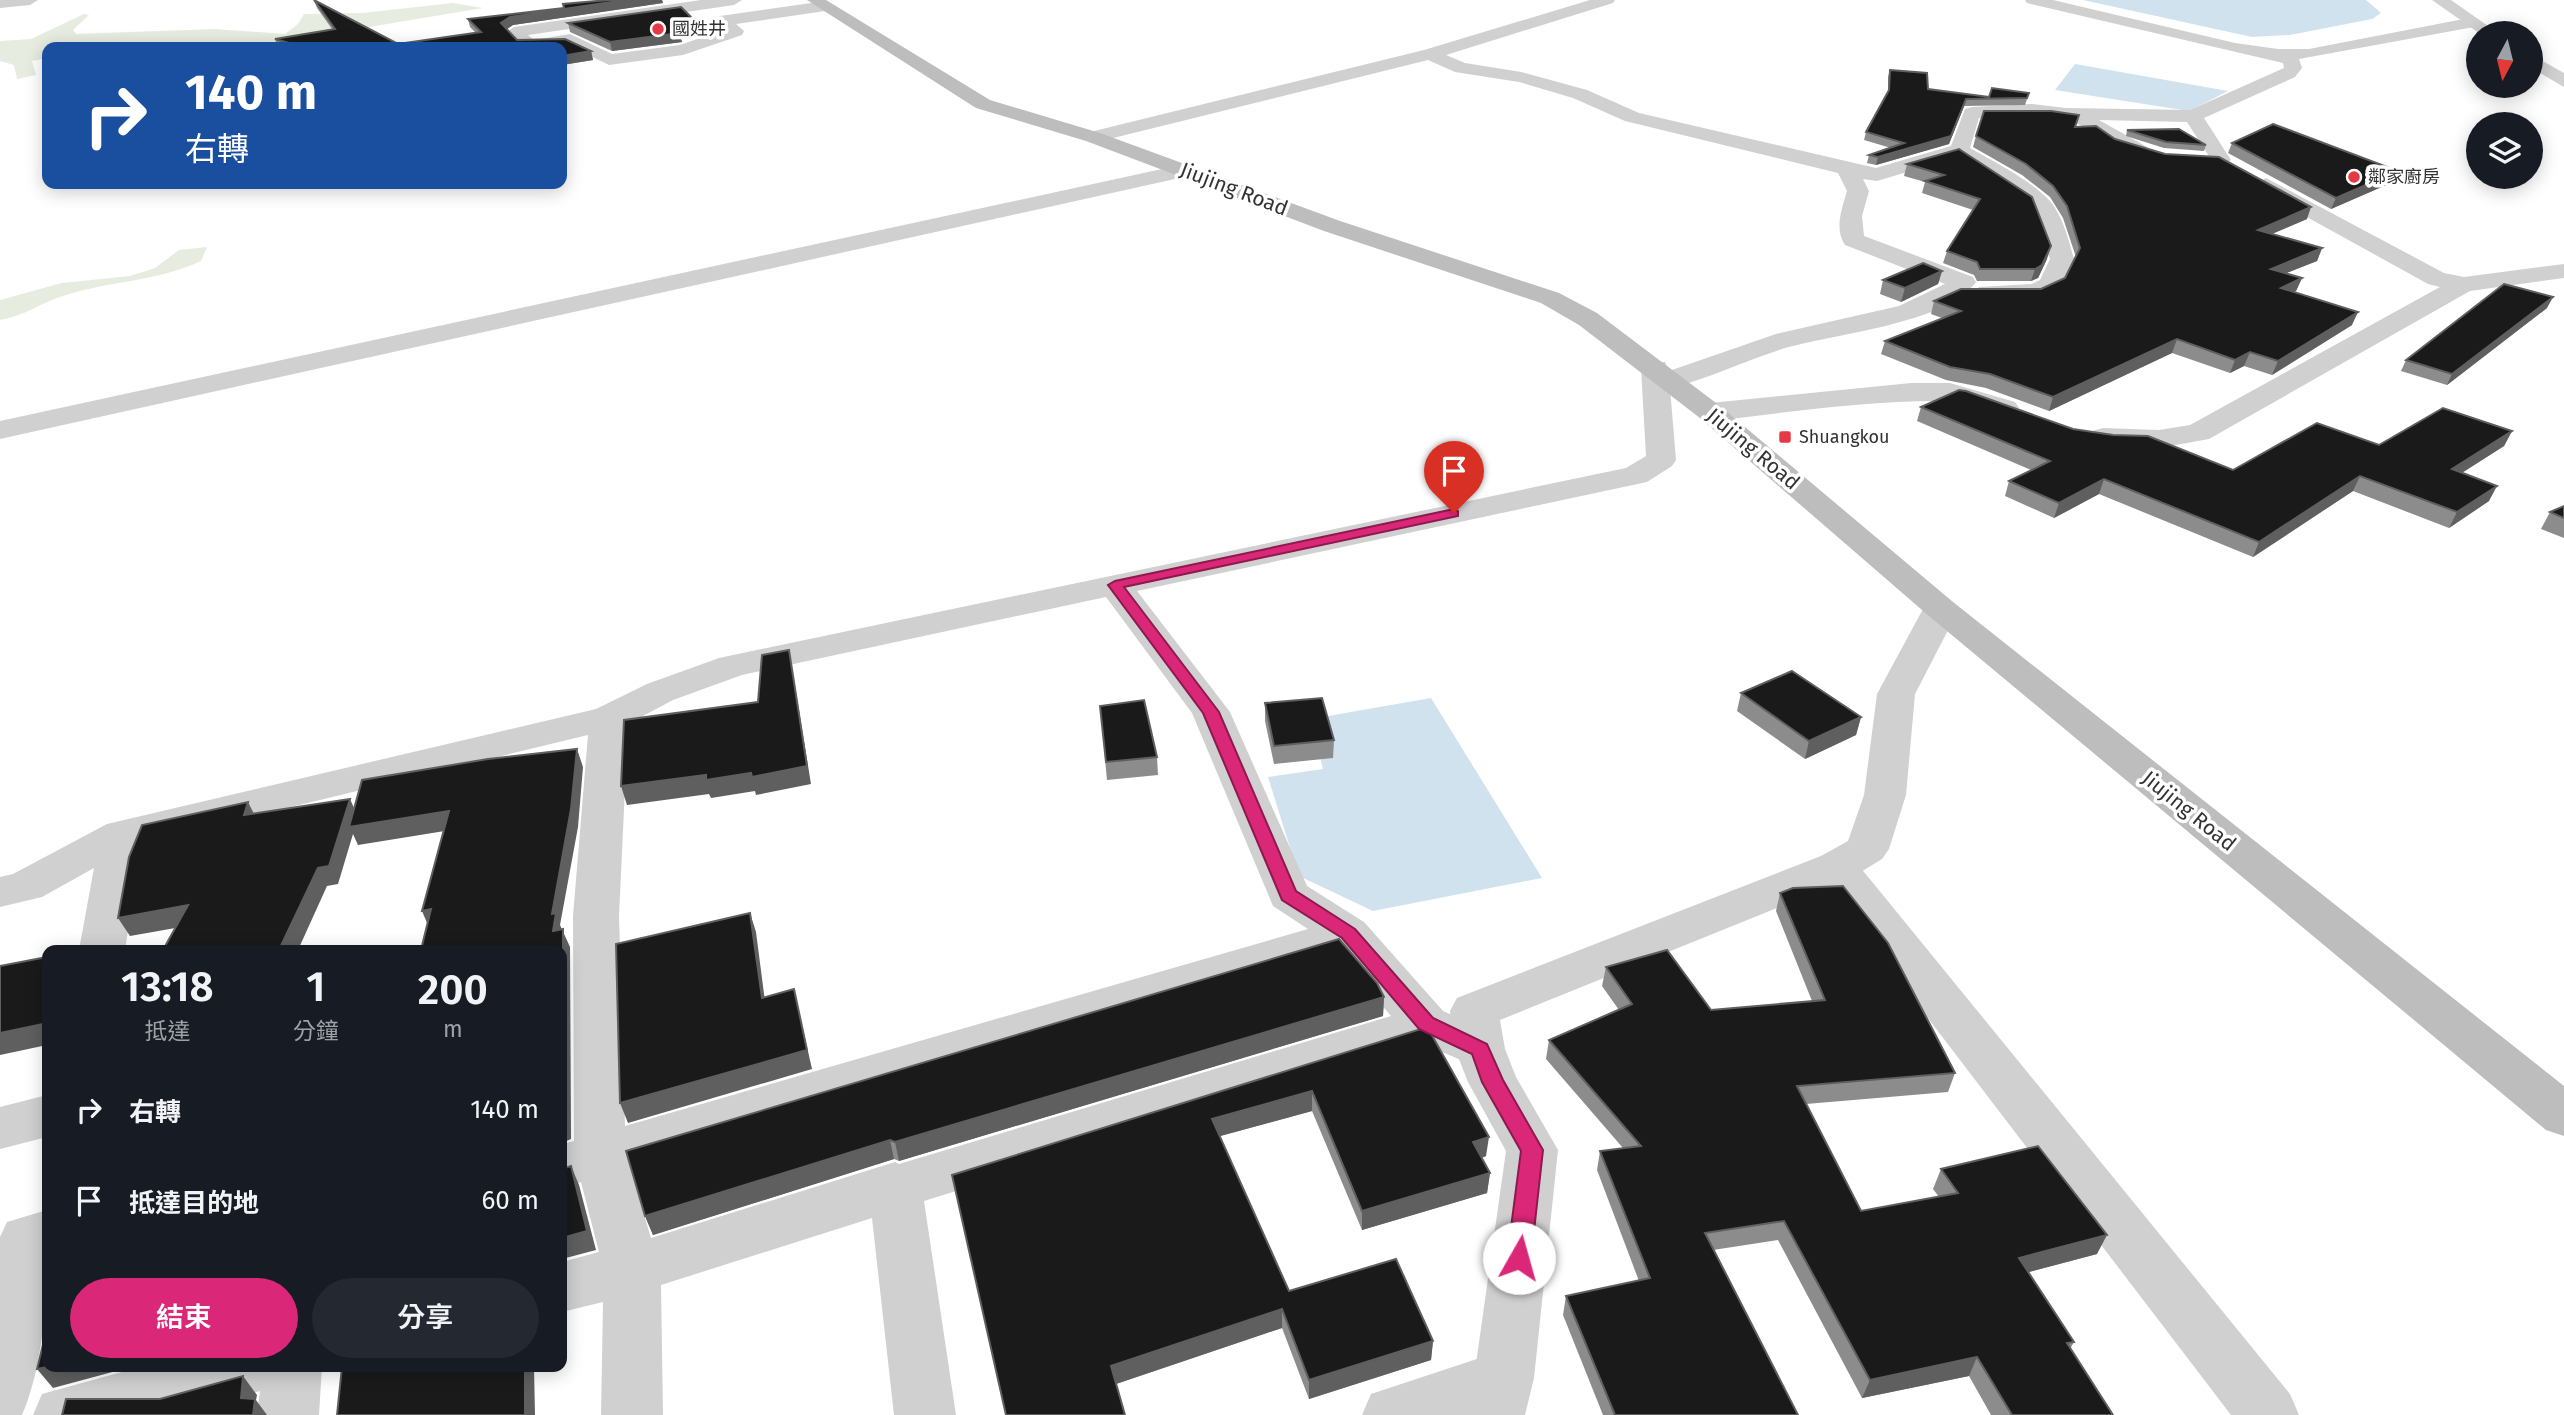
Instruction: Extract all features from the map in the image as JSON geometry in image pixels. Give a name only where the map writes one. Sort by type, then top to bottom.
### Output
[{"type":"main road","name":"Jiujing Road","points":[[820,3],[983,104],[1093,137],[1332,226],[1550,298],[1588,319],[1710,412],[1941,610],[2564,1115]]},
{"type":"street","points":[[0,3],[30,0]]},
{"type":"street","points":[[525,42],[514,32],[734,0]]},
{"type":"street","points":[[1093,137],[1430,54],[1606,0]]},
{"type":"street","points":[[2033,0],[2235,48],[2278,54],[2309,54],[2466,23]]},
{"type":"street","points":[[2440,0],[2472,21]]},
{"type":"street","points":[[553,42],[570,39],[609,60],[682,50],[736,31],[720,21],[820,3]]},
{"type":"street","points":[[1430,54],[1461,68],[1521,77],[1580,94],[1632,117],[1877,175],[1959,150],[1966,140],[1966,121],[1972,113],[2193,116],[2288,73],[2293,68],[2291,60],[2278,54]]},
{"type":"street","points":[[2543,67],[2564,81]]},
{"type":"street","points":[[2067,113],[2089,122],[2119,144],[2162,157]]},
{"type":"street","points":[[2193,116],[2221,160]]},
{"type":"street","points":[[1953,291],[2036,292],[2050,285],[2062,259],[2057,239],[2041,204],[2002,175],[1959,150]]},
{"type":"street","points":[[2197,159],[2221,160],[2437,279],[2463,284],[2564,271]]},
{"type":"street","points":[[0,892],[26,886],[122,834],[609,718],[660,692],[732,666],[1636,475],[1661,460],[1663,374],[1800,335],[1909,312],[1953,291],[1964,282],[1853,240],[1851,216],[1858,191],[1847,169]]},
{"type":"street","points":[[0,430],[1185,170]]},
{"type":"street","points":[[2074,432],[2108,438],[2160,439],[2198,433],[2463,284]]},
{"type":"street","points":[[1710,412],[1911,392],[1951,392],[1975,397],[2025,416]]},
{"type":"street","points":[[1115,585],[1211,712],[1289,895],[1348,933],[1426,1024],[1480,1049]]},
{"type":"street","points":[[1392,1415],[1499,1397],[1532,1150],[1493,1082],[1480,1049],[1474,1011],[1836,867],[1867,849],[1885,795],[1896,694],[1941,610]]},
{"type":"street","points":[[609,718],[581,1161],[632,1269],[632,1415]]},
{"type":"street","points":[[103,945],[122,834]]},
{"type":"street","points":[[1836,867],[2268,1415]]},
{"type":"street","points":[[581,1161],[1348,933]]},
{"type":"street","points":[[567,1286],[632,1269],[895,1185],[1426,1024]]},
{"type":"street","points":[[0,1128],[42,1117]]},
{"type":"street","points":[[895,1185],[925,1415]]},
{"type":"street","points":[[0,1395],[27,1239],[42,1235]]},
{"type":"street","points":[[64,1415],[232,1372]]},
{"type":"street","points":[[288,1415],[292,1372]]},
{"type":"shaded area","points":[[453,3],[483,8],[279,42],[42,42],[42,59],[32,61],[36,75],[17,79],[14,65],[0,61],[0,41],[31,39],[84,14],[89,15],[73,30],[76,34],[215,29],[285,34],[298,24],[304,14],[362,13]]},
{"type":"shaded area","points":[[207,247],[201,261],[184,268],[77,292],[0,320],[0,300],[62,283],[130,276],[155,268],[179,250]]},
{"type":"water","points":[[2083,0],[2366,0],[2381,13],[2372,19],[2290,35],[2252,37]]},
{"type":"water","points":[[2075,64],[2228,91],[2189,111],[2055,90]]},
{"type":"water","points":[[1431,698],[1542,878],[1373,911],[1299,876],[1268,777],[1323,769],[1311,719]]},
{"type":"building","points":[[314,0],[394,42],[286,42],[275,39],[335,29]]},
{"type":"building","points":[[625,0],[510,17],[501,23],[517,40],[565,39],[591,51],[567,55],[567,42],[412,42],[481,32],[468,19],[564,8],[563,4]]},
{"type":"building","points":[[681,7],[700,26],[676,31],[680,33],[610,42],[568,23]]},
{"type":"building","points":[[1890,70],[1927,73],[1928,89],[1989,97],[1992,88],[2029,93],[2027,98],[1966,99],[1951,136],[1878,157],[1869,155],[1904,143],[1866,132],[1889,90]]},
{"type":"building","points":[[1984,111],[2051,111],[2079,115],[2075,127],[2096,126],[2115,139],[2165,154],[2219,157],[2311,207],[2258,230],[2322,248],[2271,269],[2302,278],[2281,288],[2358,312],[2278,361],[2250,352],[2235,360],[2177,339],[2053,397],[1990,374],[1950,367],[1885,341],[1961,311],[1934,301],[1961,289],[2041,289],[2065,278],[2080,248],[2067,206],[2053,186],[2026,164],[1976,136]]},
{"type":"building","points":[[2273,124],[2398,171],[2336,198],[2232,143]]},
{"type":"building","points":[[2179,129],[2206,145],[2166,142],[2127,130]]},
{"type":"building","points":[[1959,149],[2032,197],[2051,246],[2042,265],[2035,269],[1980,269],[1977,262],[1947,251],[1980,199],[1925,181],[1944,175],[1907,164]]},
{"type":"building","points":[[1923,263],[1942,271],[1905,288],[1883,280]]},
{"type":"building","points":[[2504,284],[2553,297],[2452,374],[2406,360]]},
{"type":"building","points":[[1959,390],[2073,429],[2113,435],[2148,436],[2233,470],[2317,423],[2379,445],[2443,408],[2512,431],[2452,469],[2497,486],[2457,512],[2360,476],[2259,542],[2104,479],[2059,503],[2009,481],[2050,461],[1921,407]]},
{"type":"building","points":[[2564,506],[2564,518],[2550,512]]},
{"type":"building","points":[[789,650],[807,766],[752,777],[751,773],[706,780],[706,775],[621,786],[624,720],[758,702],[762,655]]},
{"type":"building","points":[[1792,671],[1861,717],[1809,741],[1741,693]]},
{"type":"building","points":[[1322,698],[1334,740],[1274,746],[1265,703]]},
{"type":"building","points":[[1144,700],[1157,757],[1106,762],[1100,706]]},
{"type":"building","points":[[577,749],[571,809],[552,914],[556,913],[553,931],[563,929],[563,945],[422,945],[431,909],[422,911],[449,811],[349,827],[362,780],[488,759]]},
{"type":"building","points":[[350,799],[329,866],[318,868],[281,945],[166,945],[188,905],[118,918],[129,857],[142,825],[248,802],[244,815]]},
{"type":"building","points":[[1843,886],[1888,943],[1955,1073],[1797,1086],[1861,1211],[1958,1193],[1941,1169],[2038,1146],[2107,1235],[2019,1258],[2074,1342],[2067,1343],[2113,1415],[2012,1415],[1977,1357],[1870,1380],[1784,1221],[1705,1233],[1798,1415],[1615,1415],[1566,1296],[1650,1278],[1600,1151],[1641,1146],[1549,1040],[1632,1004],[1606,967],[1667,950],[1711,1010],[1825,1000],[1780,893],[1793,888]]},
{"type":"building","points":[[750,913],[762,998],[794,989],[807,1050],[620,1103],[616,944]]},
{"type":"building","points":[[1339,939],[1377,983],[1384,997],[895,1142],[890,1140],[645,1216],[626,1151]]},
{"type":"building","points":[[42,958],[42,1024],[0,1033],[0,966]]},
{"type":"building","points":[[1424,1028],[1429,1030],[1489,1137],[1473,1142],[1490,1173],[1362,1211],[1312,1091],[1212,1119],[1289,1291],[1396,1259],[1433,1341],[1309,1380],[1282,1309],[1111,1366],[1125,1415],[1006,1415],[952,1175]]},
{"type":"building","points":[[571,1166],[587,1231],[567,1237],[567,1167]]},
{"type":"building","points":[[42,1349],[42,1368],[37,1369]]},
{"type":"building","points":[[341,1372],[525,1372],[525,1415],[337,1415]]},
{"type":"building","points":[[243,1376],[241,1398],[255,1399],[253,1415],[62,1415],[66,1399],[160,1399]]},
{"type":"place","name":"國姓井","points":[[658,29]]},
{"type":"place","name":"鄰家廚房","points":[[2354,177]]},
{"type":"place","name":"Shuangkou","points":[[1785,437]]},
{"type":"route","points":[[1454,513],[1115,585],[1211,712],[1289,895],[1348,933],[1426,1024],[1480,1049],[1493,1082],[1532,1150],[1519,1258]]}]
